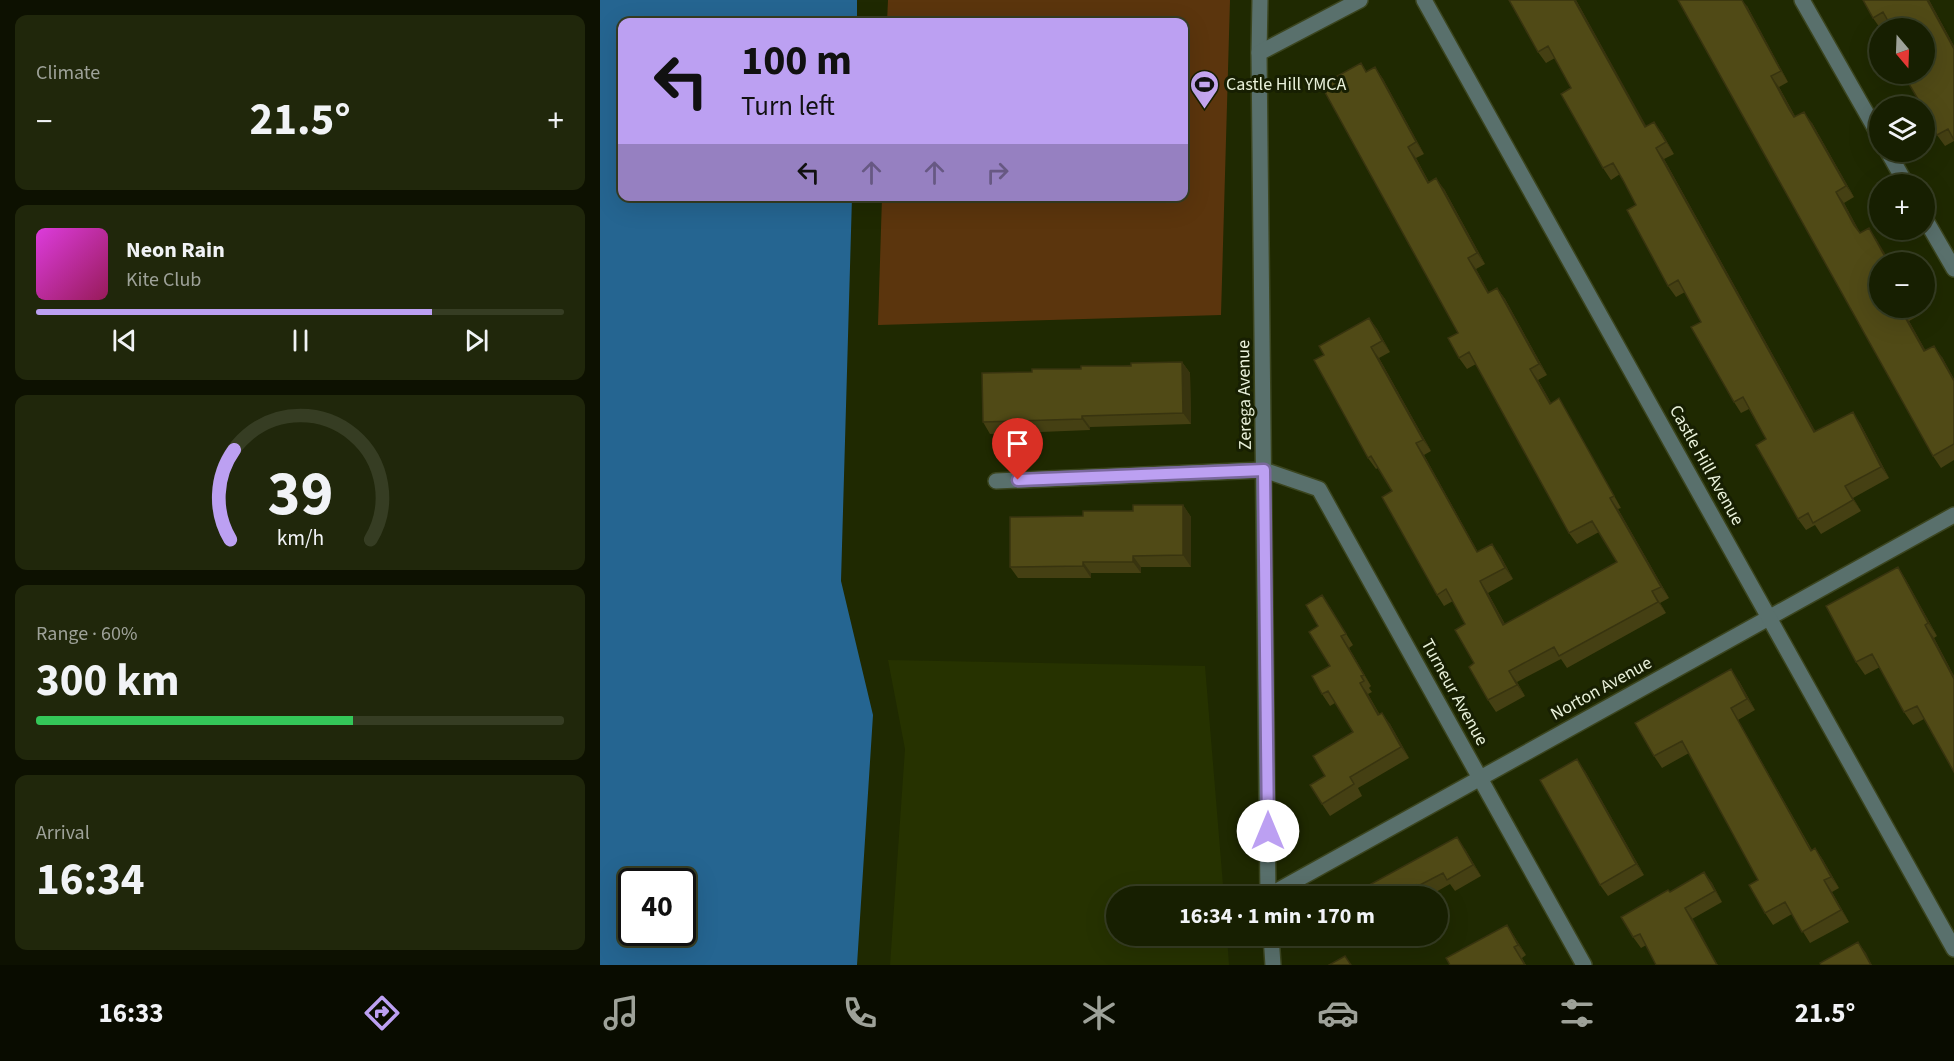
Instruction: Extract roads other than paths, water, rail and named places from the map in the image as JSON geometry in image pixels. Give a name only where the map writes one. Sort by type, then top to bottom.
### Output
[{"type":"street","name":"Zerega Avenue","points":[[1260,0],[1268,886]]},
{"type":"street","points":[[1260,53],[1360,0]]},
{"type":"street","name":"Castle Hill Avenue","points":[[1424,0],[1954,949]]},
{"type":"street","points":[[1802,0],[1869,118]]},
{"type":"street","points":[[1935,236],[1954,269]]},
{"type":"street","points":[[996,481],[1264,470]]},
{"type":"street","name":"Turneur Avenue","points":[[1264,470],[1318,489],[1584,965]]},
{"type":"street","name":"Norton Avenue","points":[[1288,886],[1954,515]]},
{"type":"street","points":[[1271,946],[1272,965]]},
{"type":"water","points":[[600,0],[857,0],[857,18],[618,18],[618,201],[852,201],[841,581],[873,715],[857,965],[600,965]]},
{"type":"place","name":"Castle Hill YMCA","points":[[1205,110]]}]
